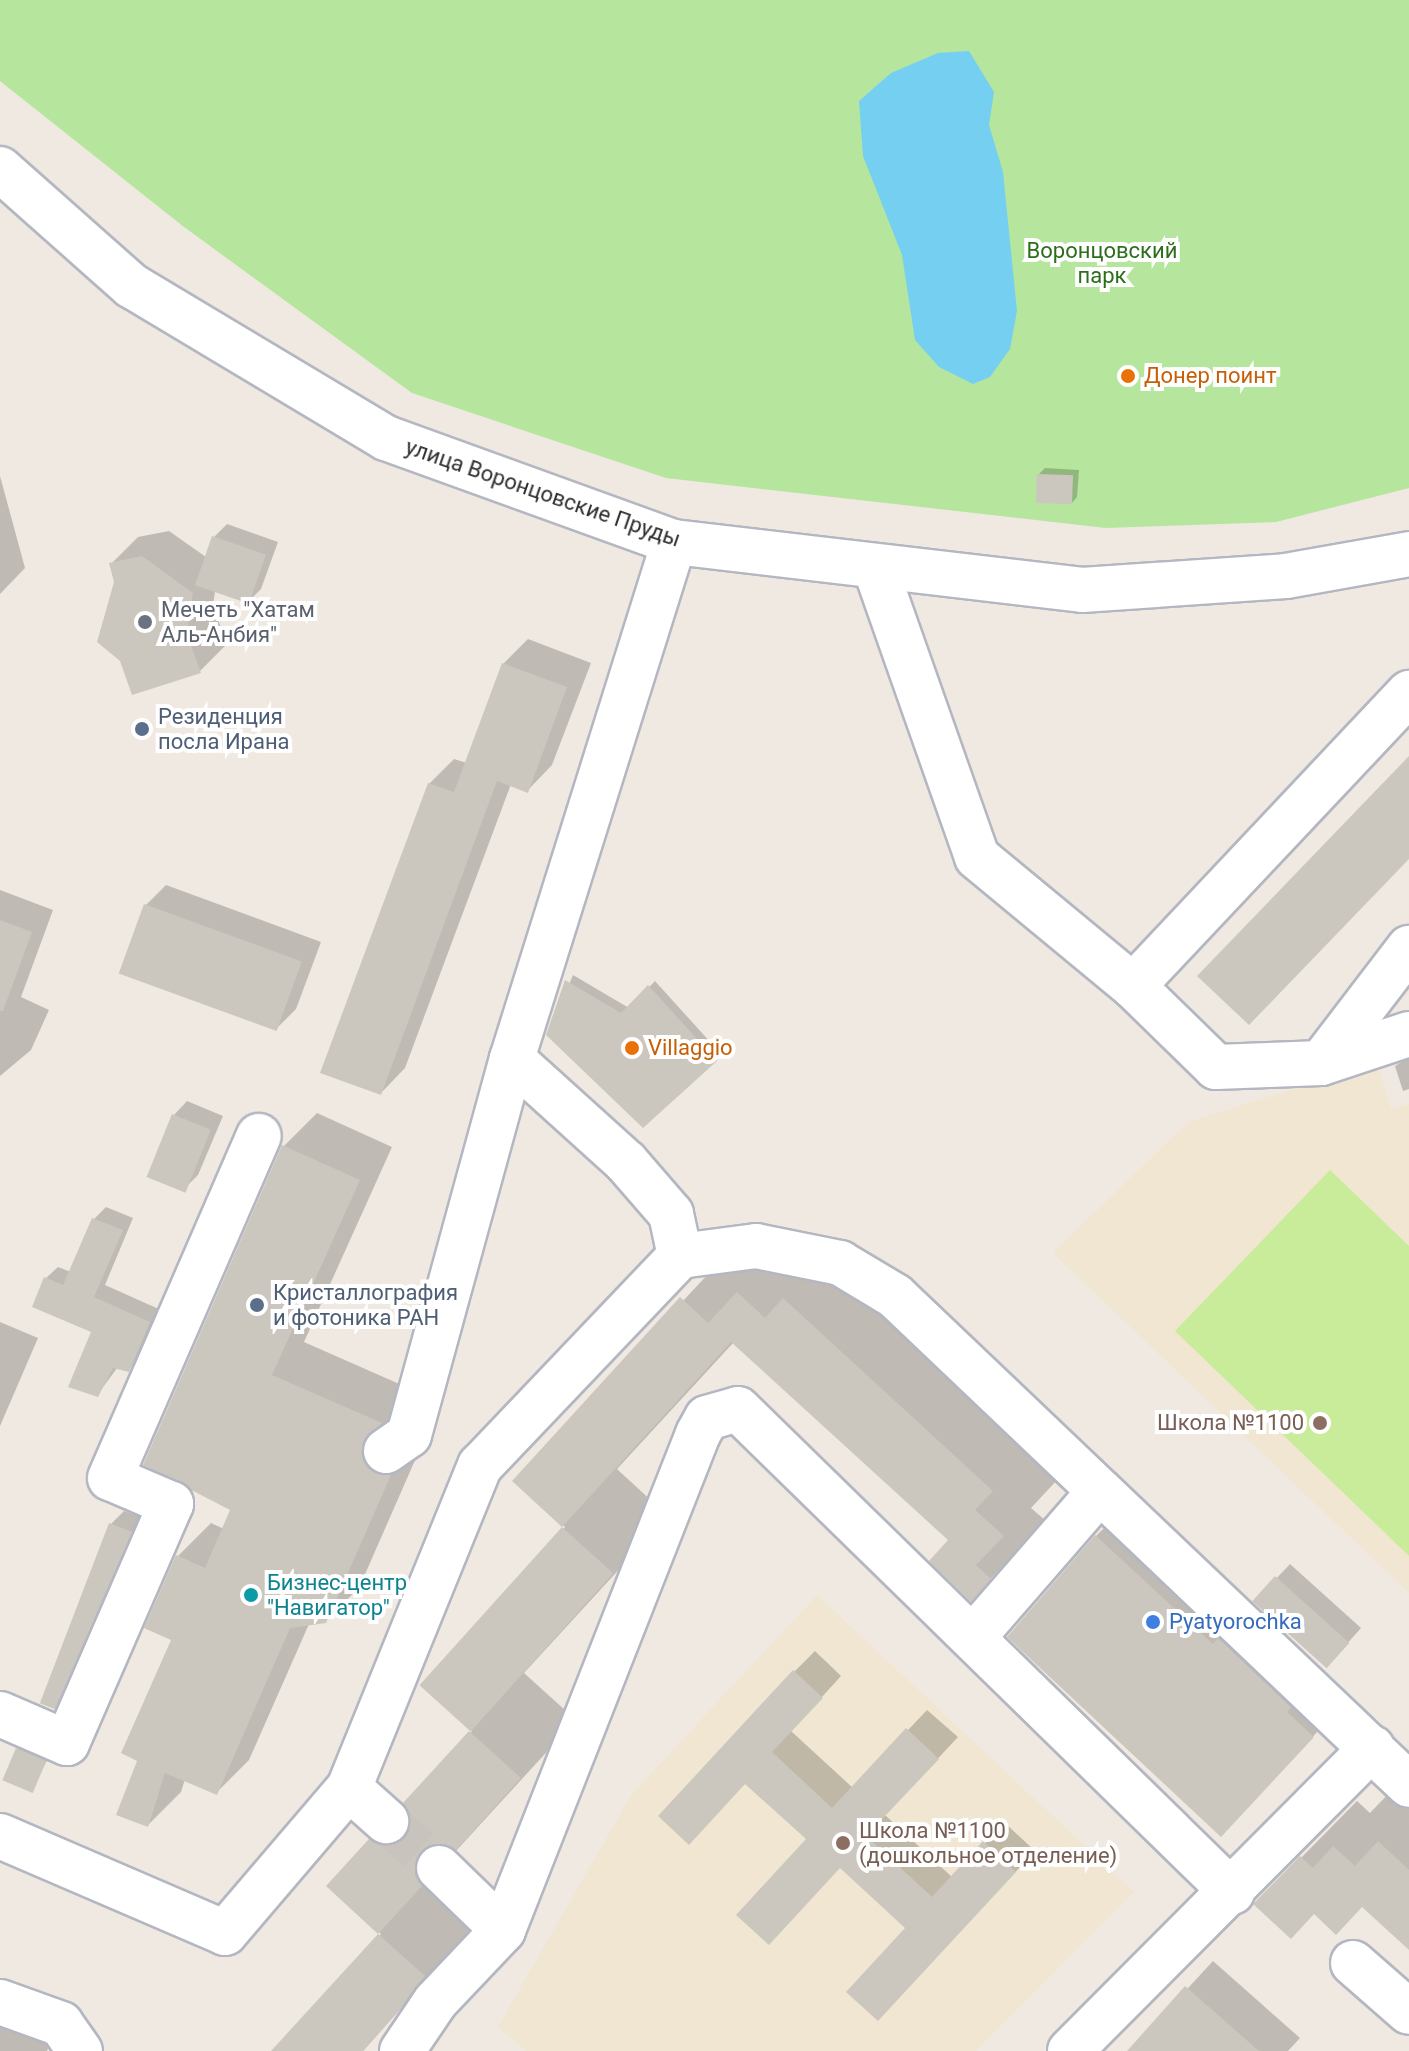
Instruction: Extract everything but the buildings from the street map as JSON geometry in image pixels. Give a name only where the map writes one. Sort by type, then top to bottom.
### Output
[{"type":"street","name":"улица Воронцовские Пруды","points":[[0,169],[132,286],[386,438],[674,542],[1082,590],[1286,576],[1409,554]]},
{"type":"street","points":[[386,1451],[409,1435],[512,1059],[674,542]]},
{"type":"street","points":[[875,567],[977,857],[1133,986],[1216,1067],[1321,1063],[1409,1034]]},
{"type":"street","points":[[1133,986],[1409,693]]},
{"type":"street","points":[[1321,1063],[1409,948]]},
{"type":"street","points":[[512,1059],[626,1162],[671,1214],[680,1256]]},
{"type":"street","points":[[0,1714],[67,1743],[171,1504],[110,1478],[259,1136]]},
{"type":"street","points":[[0,1836],[225,1933],[349,1788],[480,1466],[680,1256],[756,1246],[840,1263],[895,1296],[1409,1785]]},
{"type":"street","points":[[402,2051],[435,2002],[503,1930],[707,1418],[738,1409],[974,1636],[1232,1892]]},
{"type":"street","points":[[974,1636],[1100,1491]]},
{"type":"street","points":[[1070,2051],[1232,1892],[1372,1748]]},
{"type":"street","points":[[349,1788],[386,1821]]},
{"type":"street","points":[[439,1868],[503,1930]]},
{"type":"street","points":[[1353,1963],[1409,2012]]},
{"type":"street","points":[[0,2002],[61,2024],[80,2051]]},
{"type":"shaded area","name":"Школа №1100","points":[[1377,1063],[1391,1109],[1409,1104],[1409,1593],[1053,1253],[1188,1122]]},
{"type":"shaded area","name":"Школа №1100 (дошкольное отделение)","points":[[817,1595],[1134,1892],[976,2051],[526,2051],[498,2027],[632,1794]]},
{"type":"green space","name":"Воронцовский парк","points":[[0,0],[1409,0],[1409,488],[1276,522],[1106,528],[666,478],[412,393],[184,227],[0,81]]},
{"type":"green space","points":[[1330,1170],[1409,1246],[1409,1556],[1175,1331]]},
{"type":"water","points":[[969,51],[994,92],[989,125],[1003,172],[1017,311],[1010,349],[990,377],[973,384],[939,367],[915,340],[902,255],[863,156],[859,101],[891,73],[938,53]]},
{"type":"tunnel","points":[[386,1821],[439,1868]]},
{"type":"place","name":"Донер поинт","points":[[1128,376]]},
{"type":"place","name":"Мечеть \"Хатам Аль-Анбия\"","points":[[145,622]]},
{"type":"place","name":"Резиденция посла Ирана","points":[[142,729]]},
{"type":"place","name":"Villaggio","points":[[632,1048]]},
{"type":"place","name":"Кристаллография и фотоника РАН","points":[[257,1305]]},
{"type":"place","name":"Школа №1100","points":[[1320,1423]]},
{"type":"place","name":"Бизнеc-центр \"Навигатор\"","points":[[251,1595]]},
{"type":"place","name":"Pyatyorochka","points":[[1153,1622]]},
{"type":"place","name":"Школа №1100 (дошкольное отделение)","points":[[843,1843]]}]
